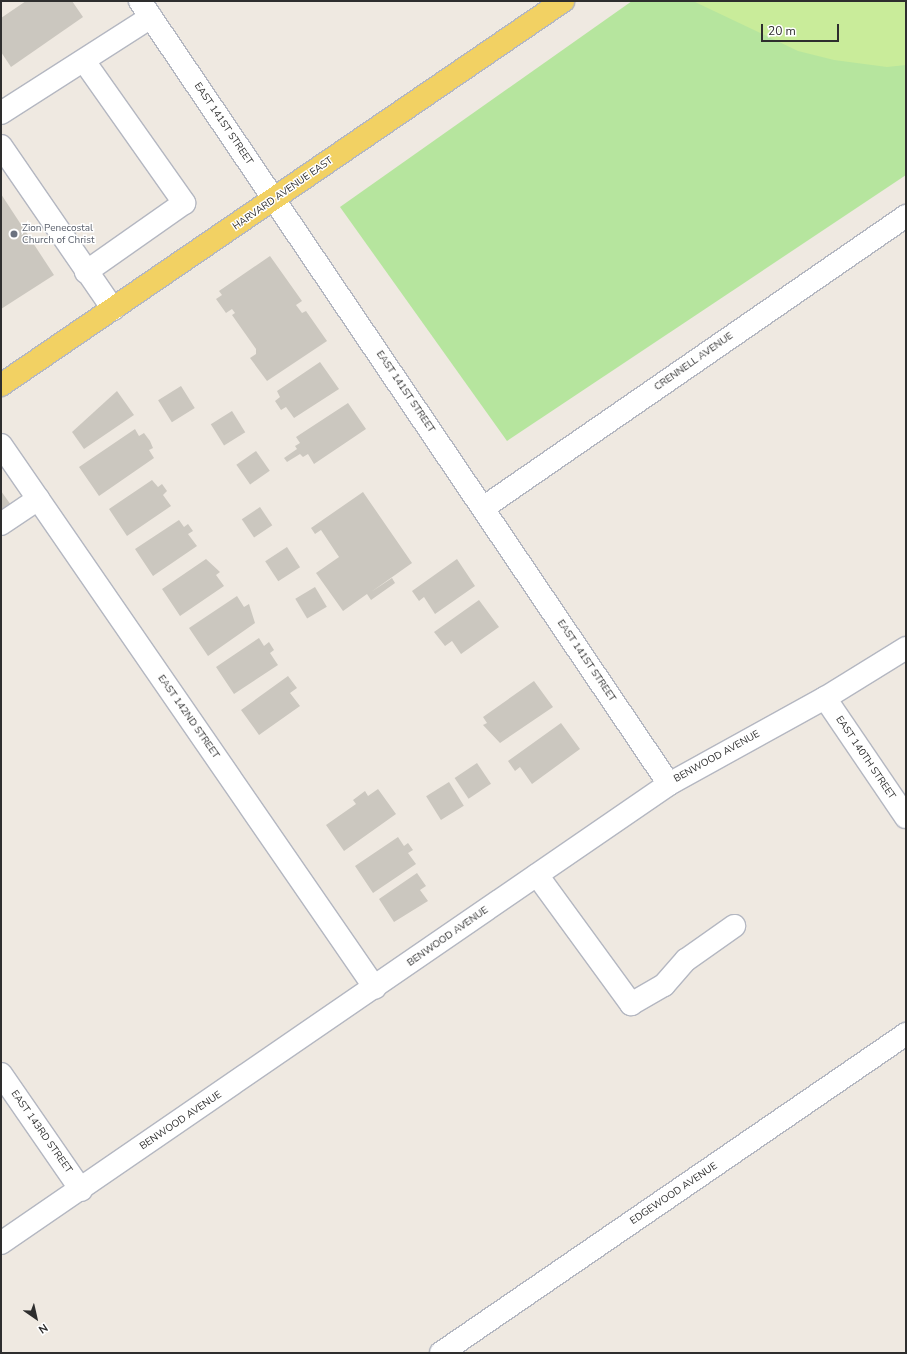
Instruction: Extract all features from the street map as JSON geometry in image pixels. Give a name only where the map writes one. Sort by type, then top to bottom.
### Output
[{"type":"main road","name":"HARVARD AVENUE EAST","points":[[1,385],[275,200],[563,1]]},
{"type":"street","name":"EAST 141ST STREET","points":[[145,9],[669,784]]},
{"type":"street","points":[[1,113],[84,61],[145,9]]},
{"type":"street","points":[[84,61],[184,204],[132,238],[86,272]]},
{"type":"street","points":[[1,146],[86,272],[113,309]]},
{"type":"street","name":"CRENNELL AVENUE","points":[[483,508],[906,216]]},
{"type":"street","name":"EAST 142ND STREET","points":[[1,446],[375,988]]},
{"type":"street","points":[[1,524],[38,499]]},
{"type":"street","name":"BENWOOD AVENUE","points":[[1,1243],[81,1190],[375,988],[669,784],[825,698],[906,648]]},
{"type":"street","name":"EAST 140TH STREET","points":[[825,698],[906,817]]},
{"type":"street","points":[[537,875],[631,1004],[664,985],[686,960],[734,926]]},
{"type":"street","name":"EDGEWOOD AVENUE","points":[[441,1353],[906,1034]]},
{"type":"street","name":"EAST 143RD STREET","points":[[1,1074],[81,1190]]},
{"type":"green space","points":[[632,1],[906,1],[906,175],[507,441],[340,207]]},
{"type":"green space","points":[[906,1],[906,65],[887,67],[834,60],[798,51],[695,2]]},
{"type":"building","points":[[26,1],[72,1],[83,17],[11,67],[1,52],[1,18]]},
{"type":"building","name":"Zion Penecostal Church of Christ","points":[[1,194],[54,275],[1,309]]},
{"type":"building","points":[[270,256],[302,301],[296,305],[302,313],[306,311],[327,341],[267,381],[250,358],[256,354],[256,349],[232,315],[235,313],[232,309],[226,313],[216,299],[222,295],[219,291]]},
{"type":"building","points":[[320,362],[339,389],[294,418],[286,407],[281,410],[275,401],[280,397],[277,391]]},
{"type":"building","points":[[181,386],[195,408],[172,422],[158,400]]},
{"type":"building","points":[[117,391],[134,415],[84,449],[72,432]]},
{"type":"building","points":[[348,403],[366,429],[314,464],[308,454],[303,457],[300,454],[287,462],[284,458],[297,449],[295,446],[300,443],[296,437]]},
{"type":"building","points":[[232,411],[245,432],[224,445],[211,424]]},
{"type":"building","points":[[135,429],[139,436],[144,433],[150,441],[153,448],[149,450],[154,458],[99,496],[79,467]]},
{"type":"building","points":[[256,451],[270,471],[250,484],[236,465]]},
{"type":"building","points":[[152,480],[158,487],[162,484],[167,491],[163,495],[171,506],[127,536],[109,509]]},
{"type":"building","points":[[1,491],[11,505],[1,512]]},
{"type":"building","points":[[363,492],[412,563],[371,592],[392,578],[395,583],[371,600],[367,594],[343,611],[316,573],[339,557],[321,530],[315,534],[311,528]]},
{"type":"building","points":[[260,507],[272,525],[254,538],[242,519]]},
{"type":"building","points":[[179,520],[184,527],[188,524],[193,531],[188,534],[197,546],[153,576],[135,549]]},
{"type":"building","points":[[287,547],[300,567],[278,581],[265,561]]},
{"type":"building","points":[[206,559],[220,572],[216,575],[224,586],[180,616],[162,589]]},
{"type":"building","points":[[457,559],[475,586],[435,614],[424,597],[419,601],[412,591]]},
{"type":"building","points":[[315,587],[327,607],[307,619],[295,599]]},
{"type":"building","points":[[237,596],[244,607],[249,604],[255,623],[208,656],[189,628]]},
{"type":"building","points":[[479,600],[499,627],[461,654],[452,641],[445,646],[434,632]]},
{"type":"building","points":[[259,638],[264,646],[269,642],[274,650],[270,653],[278,665],[234,694],[216,667]]},
{"type":"building","points":[[288,676],[297,688],[290,693],[300,706],[259,735],[241,710]]},
{"type":"building","points":[[534,681],[553,707],[500,743],[483,725],[487,723],[483,717]]},
{"type":"building","points":[[561,723],[580,749],[532,784],[520,767],[515,771],[508,761]]},
{"type":"building","points":[[477,763],[491,784],[469,799],[455,778]]},
{"type":"building","points":[[449,782],[464,806],[441,820],[426,796]]},
{"type":"building","points":[[378,789],[396,814],[344,851],[326,825],[356,804],[353,800],[365,791],[368,796]]},
{"type":"building","points":[[398,837],[404,846],[408,843],[413,850],[408,853],[416,864],[373,893],[355,866]]},
{"type":"building","points":[[417,873],[426,886],[420,890],[428,901],[394,922],[379,899]]},
{"type":"place","name":"Zion Penecostal Church of Christ","points":[[14,234]]}]
